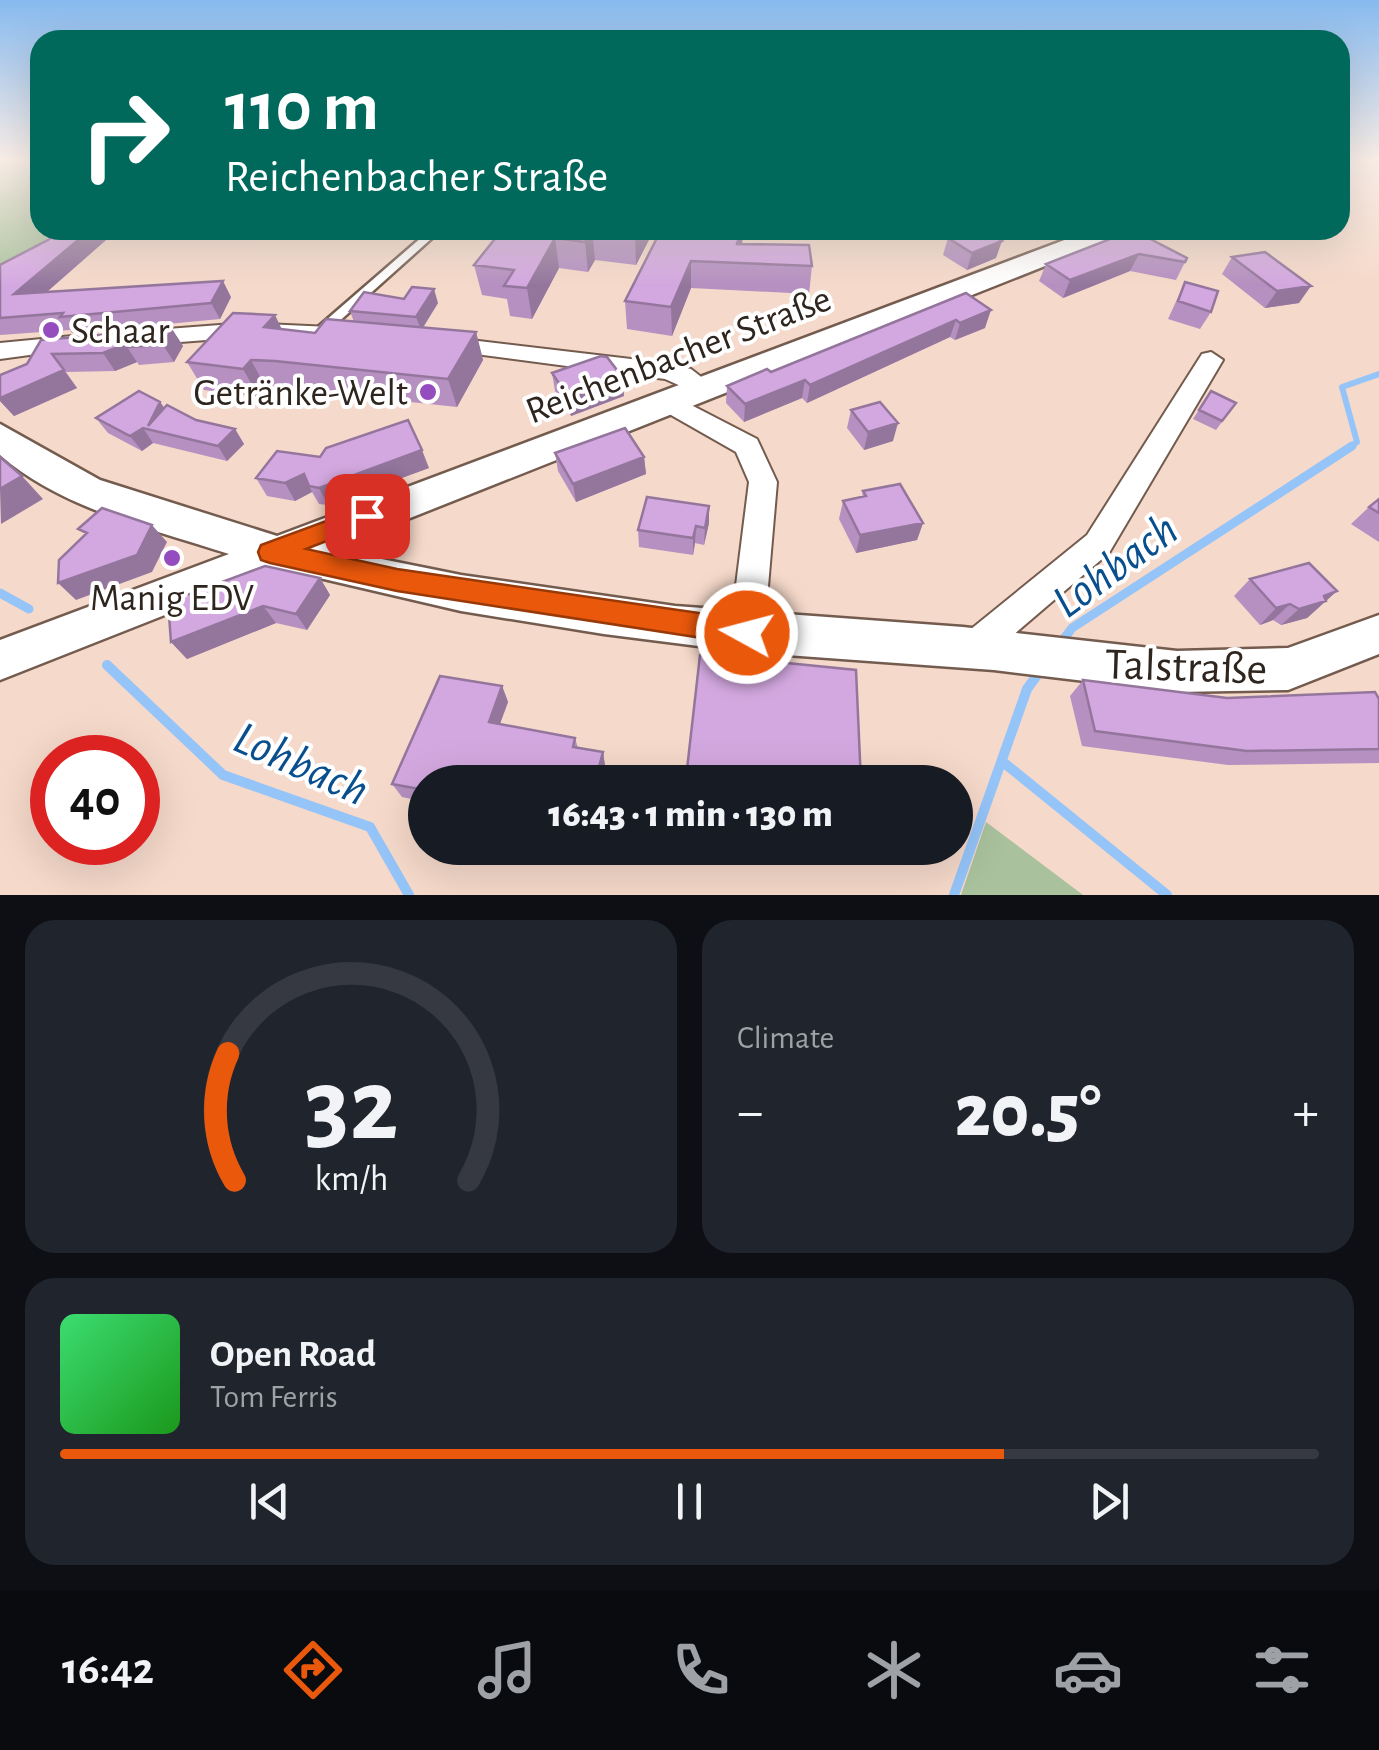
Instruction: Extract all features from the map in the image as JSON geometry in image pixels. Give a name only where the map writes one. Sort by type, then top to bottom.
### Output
[{"type":"street","name":"Reichenbacher Straße","points":[[0,660],[270,552],[1088,240]]},
{"type":"street","points":[[0,351],[246,330],[367,336]]},
{"type":"street","points":[[424,342],[664,371],[682,375],[700,387]]},
{"type":"street","points":[[982,649],[1098,544],[1211,360]]},
{"type":"street","points":[[666,401],[747,446],[763,482],[747,633]]},
{"type":"street","name":"Talstraße","points":[[0,436],[17,452],[108,499],[270,552],[397,580],[747,633],[982,649],[1158,672],[1212,674],[1291,669],[1379,634]]},
{"type":"lane","points":[[320,332],[425,240]]},
{"type":"green space","points":[[0,203],[30,203],[30,240],[45,240],[0,267]]},
{"type":"green space","points":[[986,822],[1083,895],[961,895]]},
{"type":"building","points":[[48,240],[78,240],[14,294],[223,281],[211,303],[60,317],[63,313],[0,318],[0,265]]},
{"type":"building","points":[[494,240],[554,240],[527,288],[504,286],[514,270],[474,265]]},
{"type":"building","points":[[656,240],[809,245],[812,266],[691,261],[671,307],[625,301]]},
{"type":"building","points":[[951,240],[1002,241],[972,253]]},
{"type":"building","points":[[1107,240],[1152,240],[1187,258],[1185,262],[1139,254],[1070,280],[1046,264]]},
{"type":"building","points":[[1265,252],[1311,286],[1277,291],[1232,257]]},
{"type":"building","points":[[1185,282],[1218,291],[1211,312],[1178,301]]},
{"type":"building","points":[[412,287],[434,289],[416,317],[350,311],[364,292],[404,299]]},
{"type":"building","points":[[966,293],[991,310],[960,323],[956,320],[810,385],[805,380],[745,404],[727,386],[767,369],[771,372]]},
{"type":"building","points":[[233,313],[275,315],[264,327],[315,333],[326,319],[476,332],[448,379],[275,361],[251,360],[243,369],[187,362]]},
{"type":"building","points":[[172,329],[163,345],[125,344],[103,353],[52,354],[64,370],[0,398],[0,375],[27,364],[41,340]]},
{"type":"building","points":[[607,357],[623,378],[569,398],[552,373]]},
{"type":"building","points":[[139,391],[160,402],[148,426],[167,405],[196,420],[235,429],[218,446],[143,428],[130,436],[96,418]]},
{"type":"building","points":[[1211,391],[1236,403],[1222,421],[1199,410]]},
{"type":"building","points":[[880,402],[898,423],[868,432],[851,410]]},
{"type":"building","points":[[408,420],[422,450],[319,488],[309,486],[304,474],[285,483],[256,478],[277,451],[320,457],[326,448]]},
{"type":"building","points":[[625,428],[644,457],[573,484],[555,453]]},
{"type":"building","points":[[0,457],[22,476],[0,489]]},
{"type":"building","points":[[900,484],[923,523],[860,535],[843,501],[866,496],[863,491]]},
{"type":"building","points":[[647,497],[709,506],[705,528],[696,526],[693,538],[638,530]]},
{"type":"building","points":[[1379,499],[1379,513],[1369,507]]},
{"type":"building","points":[[102,508],[152,525],[137,555],[58,583],[59,560],[87,533],[78,529]]},
{"type":"building","points":[[1309,563],[1337,591],[1324,596],[1326,601],[1299,609],[1290,604],[1276,608],[1250,579]]},
{"type":"building","points":[[265,566],[320,578],[296,614],[263,606],[171,642],[168,602]]},
{"type":"building","points":[[700,655],[758,656],[758,660],[856,670],[860,765],[687,765]]},
{"type":"building","points":[[440,676],[502,686],[489,722],[575,738],[573,747],[603,752],[600,765],[408,765],[408,787],[392,784]]},
{"type":"building","points":[[1083,680],[1227,698],[1375,692],[1379,699],[1379,749],[1247,751],[1095,731]]},
{"type":"waterway","name":"Lohbach","points":[[1348,448],[1357,442],[1342,387],[1379,374]]},
{"type":"waterway","name":"Lohbach","points":[[1060,644],[1072,628],[1352,446]]},
{"type":"waterway","name":"Lohbach","points":[[0,593],[29,609]]},
{"type":"waterway","name":"Lohbach","points":[[107,665],[223,775],[370,827],[409,895]]},
{"type":"waterway","name":"Lohbach","points":[[954,895],[1027,689],[1043,667]]},
{"type":"waterway","points":[[1003,762],[1167,895]]},
{"type":"place","name":"Schaar","points":[[51,330]]},
{"type":"place","name":"Getränke-Welt","points":[[428,392]]},
{"type":"place","name":"Manig EDV","points":[[172,558]]},
{"type":"route","points":[[367,516],[270,552],[397,580],[747,633]]}]
